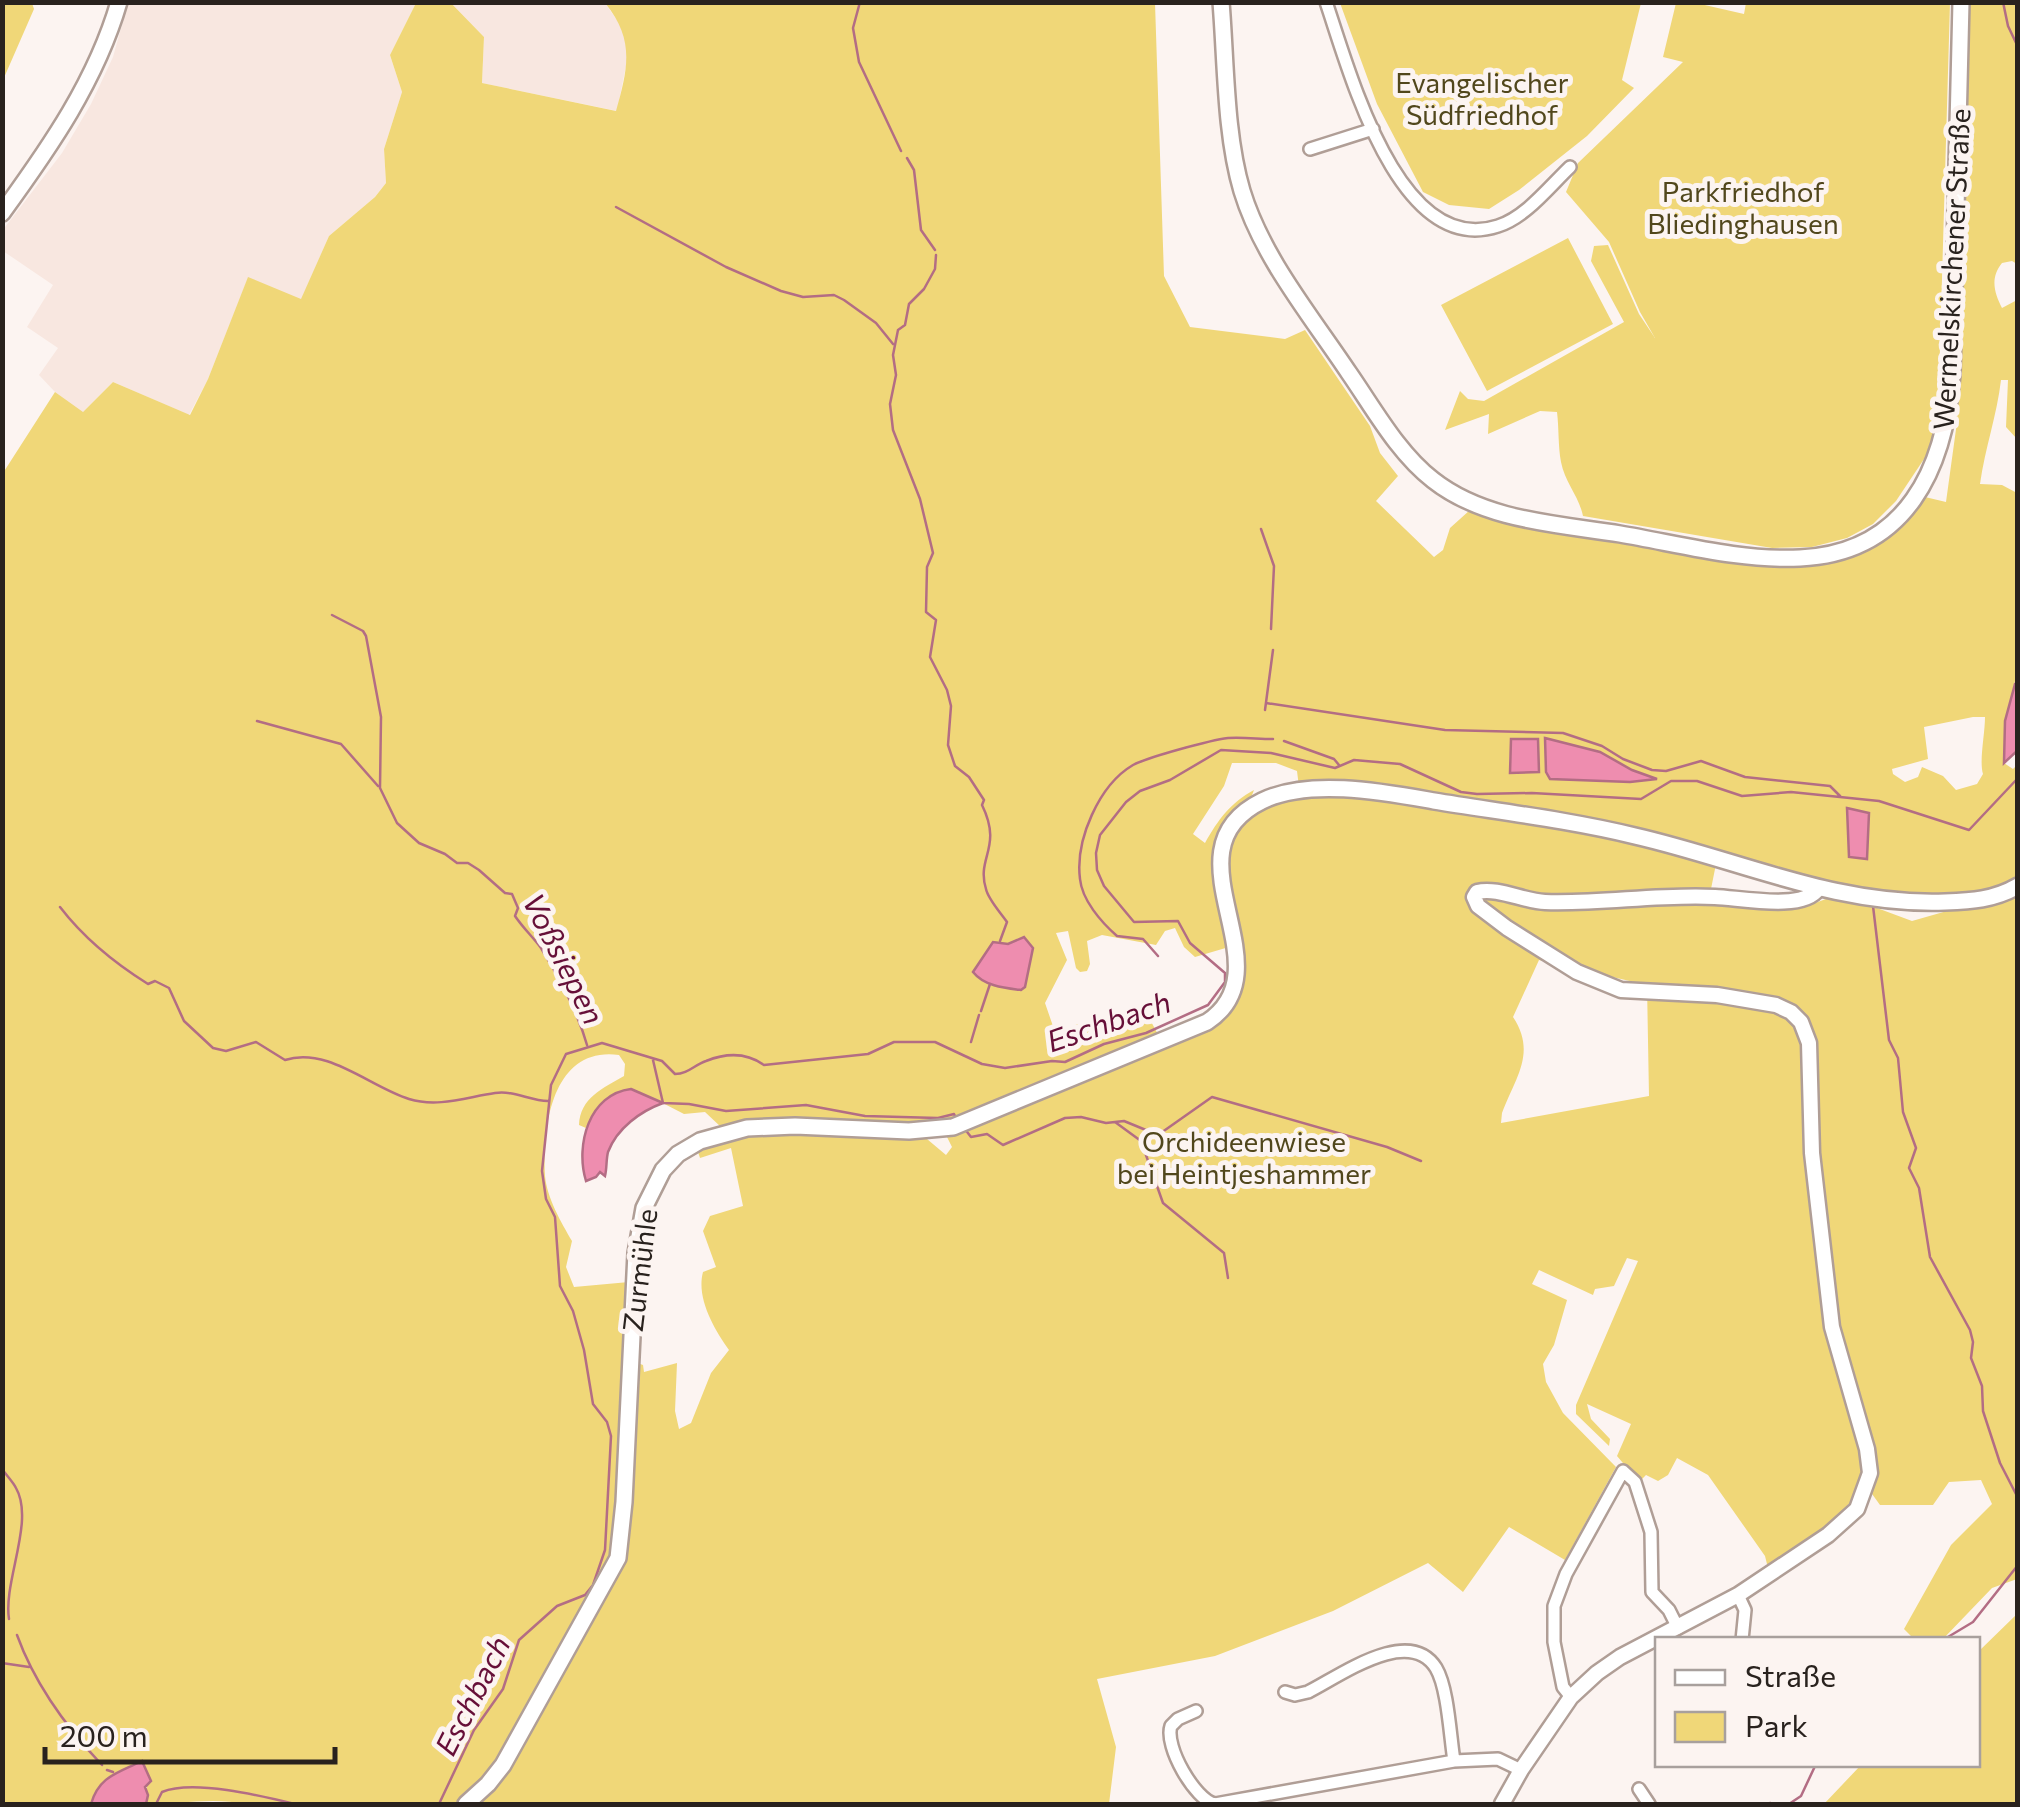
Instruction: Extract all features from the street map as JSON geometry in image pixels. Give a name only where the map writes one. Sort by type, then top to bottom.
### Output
[{"type":"main road","points":[[2,213],[78,100],[94,70],[119,2]]},
{"type":"main road","name":"Wermelskirchener Straße","points":[[1221,2],[1235,155],[1242,192],[1255,223],[1309,314],[1423,472],[1457,496],[1504,514],[1743,555],[1787,558],[1836,553],[1882,530],[1920,492],[1943,442],[1952,374],[1961,2]]},
{"type":"main road","name":"Zurmühle","points":[[466,1804],[503,1764],[617,1562],[624,1502],[637,1239],[654,1184],[678,1154],[709,1138],[747,1128],[909,1131],[953,1127],[1180,1035],[1214,1017],[1231,998],[1238,972],[1220,884],[1223,850],[1245,812],[1277,796],[1316,790],[1364,790],[1654,840],[1818,889],[1867,899],[1987,899],[2018,886]]},
{"type":"street","points":[[1326,2],[1373,129],[1412,199],[1441,220],[1470,229],[1499,226],[1512,220],[1570,168]]},
{"type":"street","points":[[1310,149],[1373,129]]},
{"type":"street","points":[[1660,1637],[1738,1594],[1828,1535],[1857,1509],[1866,1492],[1870,1473],[1867,1449],[1832,1327],[1812,1153],[1808,1033],[1791,1012],[1776,1005],[1717,995],[1621,990],[1577,972],[1521,937],[1478,906],[1474,898],[1477,892],[1488,890],[1540,902],[1709,896],[1794,902],[1810,898],[1818,889]]},
{"type":"street","points":[[1571,1697],[1563,1686],[1554,1642],[1554,1606],[1566,1574],[1623,1472],[1635,1482],[1650,1532],[1652,1592],[1669,1610],[1678,1628]]},
{"type":"street","points":[[1738,1594],[1745,1610],[1742,1637]]},
{"type":"street","points":[[1502,1804],[1571,1697],[1620,1657],[1655,1640]]},
{"type":"street","points":[[1285,1692],[1308,1692],[1396,1650],[1419,1654],[1437,1669],[1454,1761]]},
{"type":"street","points":[[1196,1711],[1171,1726],[1170,1742],[1207,1803],[1224,1804],[1454,1761],[1498,1760],[1521,1770]]},
{"type":"street","points":[[1639,1789],[1648,1804]]},
{"type":"shaded area","points":[[128,3],[416,3],[390,55],[402,92],[384,149],[386,183],[329,236],[301,300],[248,278],[208,379],[189,415],[113,382],[82,413],[55,392],[39,375],[58,348],[27,327],[53,285],[3,251],[2,231],[62,153],[91,104],[113,57]]},
{"type":"shaded area","points":[[451,3],[605,3],[621,26],[629,51],[617,111],[482,83],[484,37]]},
{"type":"shaded area","points":[[2015,684],[2017,751],[2004,763],[2005,721]]},
{"type":"shaded area","points":[[1545,738],[1600,752],[1657,779],[1550,779],[1546,772]]},
{"type":"shaded area","points":[[1511,739],[1538,739],[1539,772],[1510,773]]},
{"type":"shaded area","points":[[1847,808],[1869,813],[1867,859],[1849,857]]},
{"type":"shaded area","points":[[1024,937],[1033,948],[1025,987],[1021,990],[989,983],[973,972],[993,942],[1008,944]]},
{"type":"shaded area","points":[[631,1089],[663,1103],[624,1128],[608,1152],[605,1176],[600,1172],[586,1181],[582,1152],[589,1123],[605,1100]]},
{"type":"shaded area","points":[[142,1761],[151,1781],[145,1787],[146,1804],[91,1804],[104,1781]]},
{"type":"green space","points":[[3,2],[32,3],[34,9],[3,80]]},
{"type":"green space","points":[[416,3],[451,3],[484,37],[482,83],[616,111],[626,68],[625,42],[605,3],[1155,3],[1164,276],[1190,327],[1285,339],[1305,330],[1370,426],[1380,453],[1398,476],[1376,501],[1434,557],[1443,550],[1450,528],[1470,510],[1502,521],[1788,567],[1843,558],[1898,527],[1925,497],[1946,502],[1957,422],[1968,3],[2017,3],[2017,264],[2002,263],[1995,285],[2002,308],[2017,300],[2017,439],[2006,427],[2008,380],[2001,380],[1980,484],[2002,485],[2017,493],[2017,673],[2005,721],[2004,763],[2013,769],[2017,765],[2017,880],[1947,897],[1872,892],[1728,852],[1717,854],[1702,848],[1299,787],[1297,771],[1276,763],[1232,763],[1224,786],[1193,834],[1205,843],[1225,813],[1254,790],[1221,840],[1213,863],[1216,899],[1229,947],[1195,957],[1184,947],[1175,928],[1165,931],[1156,945],[1102,935],[1087,941],[1090,964],[1087,971],[1080,972],[1068,931],[1056,933],[1067,960],[1045,1003],[1055,1032],[1099,1017],[1148,1016],[1160,1038],[943,1124],[722,1128],[705,1112],[684,1114],[649,1096],[592,1115],[586,1128],[579,1125],[588,1101],[624,1076],[625,1064],[619,1055],[597,1056],[579,1063],[566,1076],[550,1113],[545,1176],[555,1210],[572,1241],[566,1267],[574,1287],[629,1282],[612,1559],[494,1767],[456,1804],[146,1804],[147,1782],[142,1761],[104,1781],[91,1804],[3,1804],[3,473],[55,392],[83,412],[113,382],[190,415],[248,277],[301,299],[329,236],[386,183],[384,149],[402,92],[390,55]],"holes":[[[1985,717],[1983,774],[1977,784],[1956,790],[1943,776],[1922,767],[1918,777],[1905,782],[1893,774],[1892,769],[1928,759],[1924,727]],[[1511,739],[1538,739],[1539,772],[1509,767]]]},
{"type":"green space","name":"Evangelischer Südfriedhof","points":[[1340,3],[1641,3],[1622,80],[1634,88],[1587,136],[1489,209],[1449,205],[1423,192],[1377,104]]},
{"type":"green space","name":"Parkfriedhof Bliedinghausen","points":[[1676,3],[1696,3],[1744,14],[1746,3],[1950,3],[1939,382],[1933,436],[1926,456],[1896,501],[1873,524],[1847,538],[1812,547],[1772,548],[1583,516],[1561,462],[1557,412],[1540,411],[1488,434],[1489,414],[1445,430],[1460,391],[1468,399],[1484,401],[1624,322],[1591,261],[1594,246],[1608,245],[1639,314],[1655,338],[1609,242],[1566,192],[1578,163],[1683,62],[1663,57]]},
{"type":"green space","points":[[1568,238],[1613,324],[1487,391],[1441,305]]},
{"type":"green space","name":"Orchideenwiese bei Heintjeshammer","points":[[1337,796],[1406,802],[1602,834],[1716,864],[1711,889],[1715,904],[1804,907],[1839,899],[1912,921],[2017,891],[2017,1579],[1992,1588],[1945,1637],[1912,1637],[1904,1629],[1951,1545],[1992,1504],[1981,1480],[1949,1482],[1933,1505],[1880,1505],[1862,1480],[1835,1520],[1768,1568],[1765,1556],[1708,1475],[1677,1458],[1668,1475],[1658,1481],[1646,1475],[1639,1482],[1617,1456],[1631,1424],[1587,1404],[1591,1419],[1610,1439],[1609,1446],[1576,1414],[1576,1405],[1638,1261],[1627,1258],[1614,1286],[1595,1289],[1593,1295],[1539,1270],[1532,1284],[1567,1300],[1554,1345],[1543,1364],[1546,1382],[1563,1413],[1616,1467],[1565,1560],[1509,1527],[1463,1592],[1428,1563],[1333,1611],[1215,1656],[1097,1679],[1116,1747],[1109,1804],[475,1804],[506,1771],[614,1580],[635,1362],[643,1365],[644,1372],[677,1363],[675,1411],[679,1429],[691,1423],[711,1373],[729,1350],[704,1303],[703,1272],[716,1267],[703,1231],[710,1216],[743,1206],[731,1148],[700,1158],[697,1149],[730,1135],[783,1131],[912,1136],[927,1139],[946,1155],[952,1147],[945,1133],[1195,1033],[1245,968],[1225,873],[1228,847],[1248,817],[1280,802]],"holes":[[[1539,960],[1647,985],[1649,1096],[1501,1123],[1523,1054],[1520,1030],[1513,1017]]]},
{"type":"green space","points":[[2017,1614],[2017,1804],[1824,1804],[1859,1767],[1980,1767],[1980,1650]]},
{"type":"waterway","points":[[860,2],[853,28],[859,62],[901,151]]},
{"type":"waterway","name":"Eschbach","points":[[2003,2],[2018,47]]},
{"type":"waterway","points":[[907,158],[914,170],[921,230],[935,250]]},
{"type":"waterway","points":[[616,207],[726,267],[781,291],[803,297],[834,295],[876,323],[893,344]]},
{"type":"waterway","points":[[936,255],[935,269],[924,289],[909,304],[905,325],[898,330],[890,404],[893,430],[920,499],[933,553],[927,567],[926,612],[936,620],[930,657],[951,706],[948,745],[955,766],[969,777],[984,800],[990,832],[984,868],[986,889],[1007,922],[1000,941]]},
{"type":"waterway","points":[[1261,529],[1274,566],[1271,629]]},
{"type":"waterway","name":"Voßsiepen","points":[[332,615],[366,636],[381,717],[380,788],[397,823],[419,843],[457,863],[468,863],[505,893],[512,894],[518,908],[515,916],[555,972],[587,1045]]},
{"type":"waterway","points":[[1265,710],[1273,650]]},
{"type":"waterway","points":[[1266,703],[1445,730],[1563,733],[1652,770],[1666,771],[1701,761],[1745,777],[1830,786],[1840,796]]},
{"type":"waterway","points":[[257,721],[341,744],[378,786]]},
{"type":"waterway","points":[[1158,956],[1143,939],[1117,936],[1084,895],[1079,864],[1092,815],[1110,786],[1133,765],[1228,738],[1273,739]]},
{"type":"waterway","points":[[1284,741],[1334,759],[1339,765]]},
{"type":"waterway","name":"Eschbach","points":[[439,1804],[474,1730],[503,1689],[519,1640],[557,1606],[585,1595],[593,1585],[605,1550],[611,1436],[607,1422],[593,1404],[584,1350],[573,1311],[560,1286],[555,1217],[546,1199],[542,1171],[551,1085],[566,1054],[602,1043],[662,1061],[675,1074],[728,1055],[743,1056],[764,1065],[868,1054],[894,1042],[935,1042],[982,1064],[1005,1068],[1065,1062],[1104,1044],[1146,1033],[1208,1005],[1225,982],[1225,973],[1190,943],[1178,921],[1134,922],[1104,886],[1097,870],[1096,853],[1100,835],[1126,802],[1221,750],[1271,753],[1335,768],[1354,760],[1400,764],[1461,792],[1477,794],[1641,799],[1671,781],[1697,781],[1742,796],[1791,792],[1879,801],[1969,830],[2018,778]]},
{"type":"waterway","points":[[1873,906],[1889,1040],[1898,1058],[1903,1112],[1916,1148],[1909,1168],[1919,1188],[1930,1257],[1970,1330],[1971,1358],[1982,1386],[1983,1411],[2000,1463],[2018,1498]]},
{"type":"waterway","points":[[60,907],[124,968],[148,984],[155,981],[169,988],[184,1021],[213,1048],[226,1051],[256,1042],[285,1060],[317,1058],[420,1101],[442,1102],[502,1092],[548,1101]]},
{"type":"waterway","points":[[981,1011],[990,984]]},
{"type":"waterway","points":[[971,1042],[979,1015]]},
{"type":"waterway","points":[[653,1060],[663,1103],[726,1111],[806,1105],[865,1116],[938,1118],[954,1114],[956,1118]]},
{"type":"waterway","points":[[964,1128],[971,1137],[987,1134],[1003,1145],[1065,1118],[1124,1121],[1158,1135],[1212,1097],[1387,1147],[1421,1161]]},
{"type":"waterway","points":[[1115,1122],[1141,1141],[1163,1203],[1224,1253],[1228,1278]]},
{"type":"waterway","points":[[2,1469],[16,1488],[22,1517],[9,1619]]},
{"type":"waterway","points":[[1948,1637],[1973,1622],[2018,1565]]},
{"type":"waterway","points":[[17,1635],[53,1704],[102,1765]]},
{"type":"waterway","points":[[2,1663],[29,1667]]},
{"type":"waterway","points":[[1789,1804],[1801,1796],[1815,1767]]},
{"type":"waterway","points":[[107,1770],[113,1772]]},
{"type":"waterway","name":"Eschbach","points":[[156,1804],[162,1792],[191,1787],[228,1790],[295,1804]]}]
